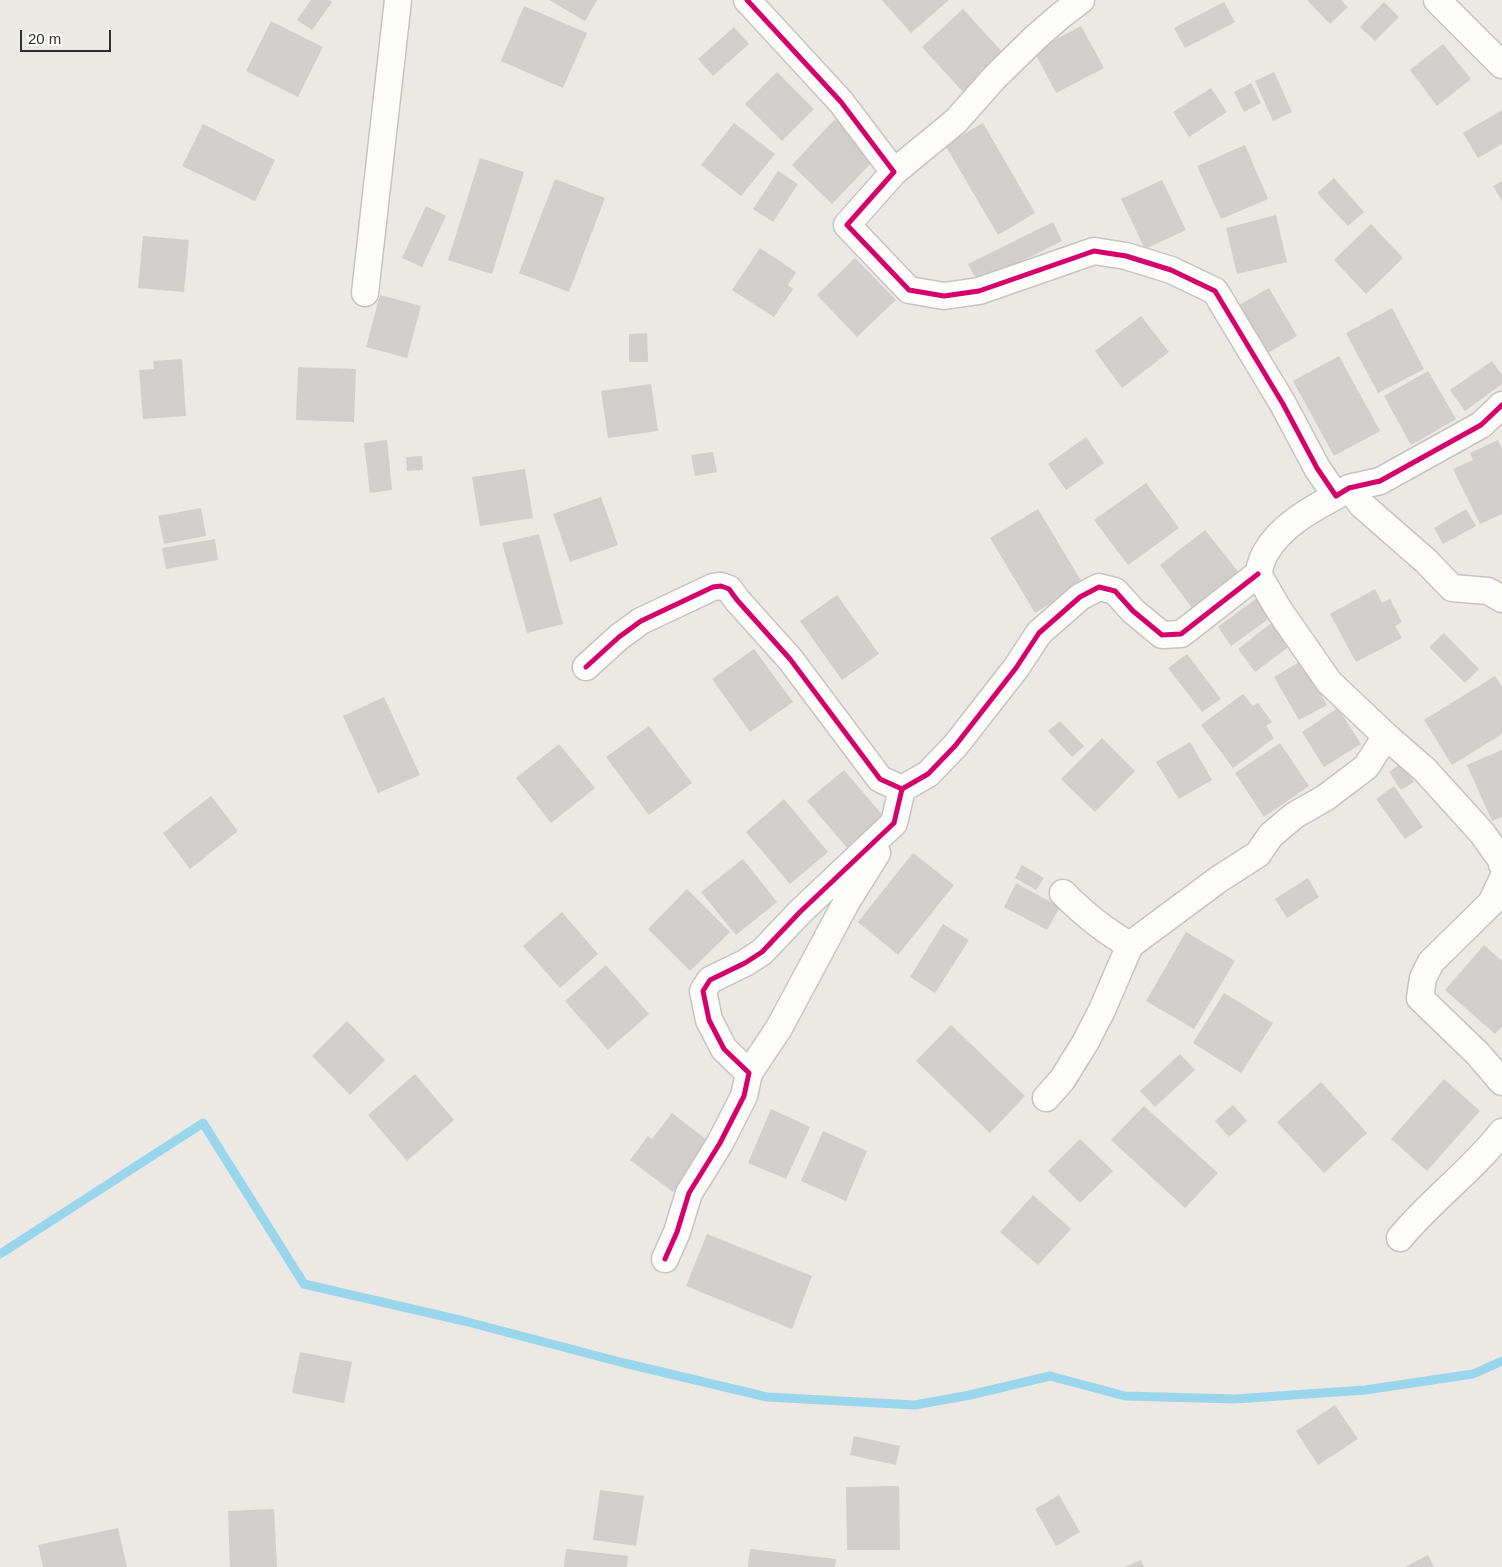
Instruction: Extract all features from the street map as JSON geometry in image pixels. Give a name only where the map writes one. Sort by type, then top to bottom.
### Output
[{"type":"street","points":[[365,293],[398,0]]},
{"type":"street","points":[[747,0],[841,102],[894,172]]},
{"type":"street","points":[[1081,0],[1036,36],[995,77],[956,121],[894,172],[847,225],[909,290],[944,296],[979,290],[1094,251],[1126,256],[1171,270],[1215,290],[1283,404],[1317,468],[1342,492],[1362,505],[1426,561],[1452,588],[1488,591],[1502,599]]},
{"type":"street","points":[[1436,0],[1502,65]]},
{"type":"street","points":[[665,1259],[678,1232],[689,1193],[720,1144],[744,1096],[749,1073],[779,1028],[848,901],[894,823],[902,789],[928,774],[955,746],[1016,668],[1039,634],[1080,597],[1099,587],[1115,591],[1133,611],[1162,635],[1181,634],[1258,574],[1266,552],[1285,529],[1315,507],[1342,492],[1380,482],[1481,425],[1502,405]]},
{"type":"street","points":[[1258,574],[1279,610],[1329,682],[1425,770],[1482,833],[1502,860],[1502,864]]},
{"type":"street","points":[[586,667],[642,621],[713,587],[721,586],[729,589],[790,660],[880,780],[902,789]]},
{"type":"street","points":[[1046,1098],[1062,1080],[1085,1043],[1102,1010],[1130,945],[1219,879],[1258,854],[1271,835],[1294,816],[1325,798],[1366,767],[1386,736]]},
{"type":"street","points":[[749,1073],[724,1049],[708,1020],[703,991],[710,980],[745,963],[762,952],[800,912],[894,823]]},
{"type":"street","points":[[1502,880],[1491,903],[1431,962],[1423,978],[1420,998],[1478,1054],[1502,1082]]},
{"type":"street","points":[[1063,893],[1081,911],[1107,932],[1130,945]]},
{"type":"street","points":[[1400,1238],[1476,1162],[1502,1132]]},
{"type":"building","points":[[311,0],[329,0],[332,2],[312,30],[297,20]]},
{"type":"building","points":[[549,0],[597,0],[585,21]]},
{"type":"building","points":[[882,0],[949,0],[911,33]]},
{"type":"building","points":[[1307,0],[1341,0],[1348,7],[1330,24]]},
{"type":"building","points":[[1224,2],[1235,22],[1185,48],[1174,28]]},
{"type":"building","points":[[1384,2],[1399,17],[1375,41],[1360,27]]},
{"type":"building","points":[[524,6],[587,33],[563,88],[501,61]]},
{"type":"building","points":[[963,9],[1004,54],[963,92],[922,47]]},
{"type":"building","points":[[271,21],[323,47],[298,97],[246,71]]},
{"type":"building","points":[[1081,26],[1104,68],[1056,93],[1034,51]]},
{"type":"building","points":[[734,27],[749,44],[713,76],[698,59]]},
{"type":"building","points":[[1443,44],[1471,79],[1437,106],[1410,70]]},
{"type":"building","points":[[777,72],[814,109],[782,141],[745,104]]},
{"type":"building","points":[[1274,72],[1292,112],[1273,121],[1255,81]]},
{"type":"building","points":[[1251,83],[1261,103],[1244,112],[1234,92]]},
{"type":"building","points":[[1211,88],[1227,112],[1189,137],[1173,112]]},
{"type":"building","points":[[1502,110],[1502,144],[1478,158],[1463,133]]},
{"type":"building","points":[[835,119],[876,158],[832,204],[792,165]]},
{"type":"building","points":[[734,123],[775,154],[741,196],[701,165]]},
{"type":"building","points":[[983,123],[1035,213],[998,235],[945,145]]},
{"type":"building","points":[[203,124],[275,160],[255,201],[182,166]]},
{"type":"building","points":[[1245,145],[1268,199],[1221,219],[1197,166]]},
{"type":"building","points":[[480,158],[524,172],[492,274],[448,260]]},
{"type":"building","points":[[778,171],[798,184],[773,222],[753,209]]},
{"type":"building","points":[[1334,178],[1364,212],[1348,226],[1317,193]]},
{"type":"building","points":[[555,179],[605,198],[569,292],[519,273]]},
{"type":"building","points":[[1162,180],[1186,230],[1145,249],[1121,199]]},
{"type":"building","points":[[1502,181],[1502,201],[1493,186]]},
{"type":"building","points":[[426,206],[446,216],[422,267],[402,258]]},
{"type":"building","points":[[1276,215],[1287,262],[1237,274],[1226,228]]},
{"type":"building","points":[[1053,222],[1062,241],[978,283],[968,264]]},
{"type":"building","points":[[1371,224],[1403,258],[1366,294],[1334,260]]},
{"type":"building","points":[[143,236],[189,240],[184,292],[138,288]]},
{"type":"building","points":[[760,248],[796,272],[788,285],[793,289],[774,317],[732,290]]},
{"type":"building","points":[[855,258],[896,300],[857,337],[817,295]]},
{"type":"building","points":[[1269,288],[1297,336],[1266,354],[1239,305]]},
{"type":"building","points":[[380,295],[421,306],[407,358],[366,347]]},
{"type":"building","points":[[1392,308],[1424,369],[1378,393],[1346,333]]},
{"type":"building","points":[[1141,316],[1169,352],[1122,388],[1095,351]]},
{"type":"building","points":[[647,333],[648,362],[629,362],[629,334]]},
{"type":"building","points":[[1339,356],[1380,431],[1334,456],[1293,381]]},
{"type":"building","points":[[182,359],[186,416],[143,419],[139,370],[154,369],[153,361]]},
{"type":"building","points":[[1492,361],[1502,375],[1502,384],[1465,411],[1450,390]]},
{"type":"building","points":[[298,367],[356,369],[354,422],[296,420]]},
{"type":"building","points":[[1428,371],[1456,419],[1411,445],[1384,396]]},
{"type":"building","points":[[651,384],[658,431],[608,438],[601,391]]},
{"type":"building","points":[[1086,437],[1104,463],[1066,490],[1048,464]]},
{"type":"building","points":[[387,440],[392,490],[370,493],[364,443]]},
{"type":"building","points":[[1498,440],[1502,449],[1502,514],[1480,524],[1453,469],[1473,460],[1470,453]]},
{"type":"building","points":[[713,452],[717,472],[695,476],[691,455]]},
{"type":"building","points":[[422,456],[423,470],[407,471],[406,457]]},
{"type":"building","points":[[525,469],[533,518],[480,526],[472,477]]},
{"type":"building","points":[[1146,483],[1179,528],[1128,565],[1094,520]]},
{"type":"building","points":[[601,497],[618,545],[570,562],[553,514]]},
{"type":"building","points":[[201,508],[206,536],[164,544],[158,516]]},
{"type":"building","points":[[1038,509],[1083,584],[1035,613],[990,538]]},
{"type":"building","points":[[1466,509],[1476,526],[1443,544],[1434,528]]},
{"type":"building","points":[[1205,530],[1239,573],[1192,608],[1160,565]]},
{"type":"building","points":[[539,534],[563,624],[527,633],[502,543]]},
{"type":"building","points":[[215,539],[218,560],[166,569],[162,548]]},
{"type":"building","points":[[1375,589],[1382,603],[1390,599],[1402,622],[1395,626],[1402,638],[1356,662],[1330,614]]},
{"type":"building","points":[[837,595],[879,654],[842,680],[800,621]]},
{"type":"building","points":[[1257,598],[1271,617],[1231,646],[1218,627]]},
{"type":"building","points":[[1274,621],[1291,645],[1255,672],[1238,649]]},
{"type":"building","points":[[1444,633],[1479,669],[1465,683],[1429,647]]},
{"type":"building","points":[[754,649],[793,702],[750,732],[712,679]]},
{"type":"building","points":[[1187,654],[1221,699],[1202,712],[1168,668]]},
{"type":"building","points":[[1301,661],[1327,705],[1299,720],[1274,677]]},
{"type":"building","points":[[1495,676],[1502,687],[1502,734],[1452,765],[1424,720]]},
{"type":"building","points":[[1243,694],[1253,706],[1258,703],[1272,722],[1266,726],[1274,738],[1233,768],[1201,725]]},
{"type":"building","points":[[384,697],[420,775],[378,793],[343,716]]},
{"type":"building","points":[[1338,708],[1361,744],[1324,767],[1302,732]]},
{"type":"building","points":[[1060,721],[1084,746],[1072,757],[1048,731]]},
{"type":"building","points":[[649,726],[692,783],[649,815],[606,757]]},
{"type":"building","points":[[1102,738],[1135,771],[1095,812],[1061,779]]},
{"type":"building","points":[[1190,742],[1212,780],[1179,799],[1156,762]]},
{"type":"building","points":[[1280,743],[1309,786],[1264,817],[1235,773]]},
{"type":"building","points":[[559,744],[595,788],[551,823],[516,778]]},
{"type":"building","points":[[1502,750],[1502,817],[1492,821],[1467,765]]},
{"type":"building","points":[[1401,763],[1414,782],[1401,790],[1389,772]]},
{"type":"building","points":[[844,770],[885,818],[849,850],[807,801]]},
{"type":"building","points":[[1394,786],[1423,827],[1405,839],[1376,799]]},
{"type":"building","points":[[211,796],[238,831],[190,869],[163,833]]},
{"type":"building","points":[[784,799],[828,852],[790,884],[746,832]]},
{"type":"building","points":[[913,853],[954,885],[898,955],[858,922]]},
{"type":"building","points":[[743,859],[777,902],[736,935],[701,892]]},
{"type":"building","points":[[1022,865],[1044,878],[1036,890],[1015,878]]},
{"type":"building","points":[[1308,878],[1319,897],[1287,918],[1275,899]]},
{"type":"building","points":[[1016,883],[1060,907],[1047,930],[1004,907]]},
{"type":"building","points":[[687,889],[730,932],[690,971],[648,929]]},
{"type":"building","points":[[562,912],[598,954],[560,988],[523,946]]},
{"type":"building","points":[[943,924],[969,940],[935,993],[910,977]]},
{"type":"building","points":[[1186,932],[1235,961],[1194,1029],[1146,1001]]},
{"type":"building","points":[[1484,945],[1502,961],[1502,1027],[1495,1034],[1445,990]]},
{"type":"building","points":[[606,965],[649,1014],[608,1050],[565,1001]]},
{"type":"building","points":[[1224,993],[1273,1023],[1241,1073],[1193,1043]]},
{"type":"building","points":[[347,1021],[385,1060],[350,1095],[312,1056]]},
{"type":"building","points":[[951,1025],[1025,1096],[990,1133],[916,1061]]},
{"type":"building","points":[[1180,1054],[1195,1070],[1155,1107],[1140,1091]]},
{"type":"building","points":[[415,1074],[454,1120],[407,1161],[368,1115]]},
{"type":"building","points":[[1444,1079],[1480,1111],[1427,1171],[1391,1139]]},
{"type":"building","points":[[1321,1082],[1367,1133],[1324,1173],[1277,1122]]},
{"type":"building","points":[[1233,1105],[1247,1121],[1229,1137],[1215,1121]]},
{"type":"building","points":[[1144,1106],[1218,1173],[1185,1208],[1111,1140]]},
{"type":"building","points":[[771,1109],[810,1127],[786,1179],[748,1163]]},
{"type":"building","points":[[672,1113],[711,1143],[673,1192],[630,1160],[648,1136],[652,1139]]},
{"type":"building","points":[[823,1131],[867,1151],[846,1201],[801,1181]]},
{"type":"building","points":[[1080,1139],[1113,1171],[1080,1203],[1048,1171]]},
{"type":"building","points":[[1033,1195],[1071,1229],[1038,1265],[1000,1232]]},
{"type":"building","points":[[707,1234],[812,1276],[792,1329],[686,1286]]},
{"type":"building","points":[[300,1352],[352,1362],[344,1403],[292,1393]]},
{"type":"building","points":[[1335,1405],[1358,1439],[1318,1465],[1296,1431]]},
{"type":"building","points":[[854,1436],[900,1446],[896,1465],[850,1455]]},
{"type":"building","points":[[899,1486],[900,1550],[847,1550],[846,1487]]},
{"type":"building","points":[[600,1490],[644,1496],[636,1546],[593,1540]]},
{"type":"building","points":[[1059,1495],[1080,1532],[1056,1546],[1035,1509]]},
{"type":"building","points":[[274,1509],[277,1567],[230,1567],[228,1511]]},
{"type":"building","points":[[118,1528],[127,1567],[43,1567],[38,1545]]},
{"type":"building","points":[[566,1549],[628,1556],[627,1567],[564,1567]]},
{"type":"building","points":[[750,1549],[836,1559],[835,1567],[748,1567]]},
{"type":"building","points":[[1428,1555],[1434,1567],[1405,1567]]},
{"type":"building","points":[[1141,1560],[1144,1567],[1124,1567]]},
{"type":"waterway","points":[[0,1254],[203,1123],[304,1284],[464,1321],[624,1363],[767,1397],[915,1405],[970,1395],[1050,1376],[1125,1396],[1235,1399],[1365,1390],[1473,1374],[1502,1361]]},
{"type":"cycle path","points":[[747,0],[841,102],[894,172],[847,225],[909,290],[944,296],[979,291],[1094,251],[1126,256],[1171,270],[1215,291],[1283,404],[1317,468],[1336,496],[1349,488],[1380,481],[1481,425],[1502,405]]},
{"type":"cycle path","points":[[586,667],[619,637],[641,621],[713,587],[721,586],[729,589],[790,659],[880,779],[902,789],[928,774],[955,746],[1016,668],[1039,633],[1080,597],[1099,587],[1115,591],[1133,611],[1162,635],[1181,634],[1258,574]]},
{"type":"cycle path","points":[[665,1259],[677,1232],[689,1193],[720,1143],[744,1096],[749,1073],[724,1049],[709,1020],[703,991],[710,980],[745,963],[762,952],[800,912],[894,823],[902,789]]}]
